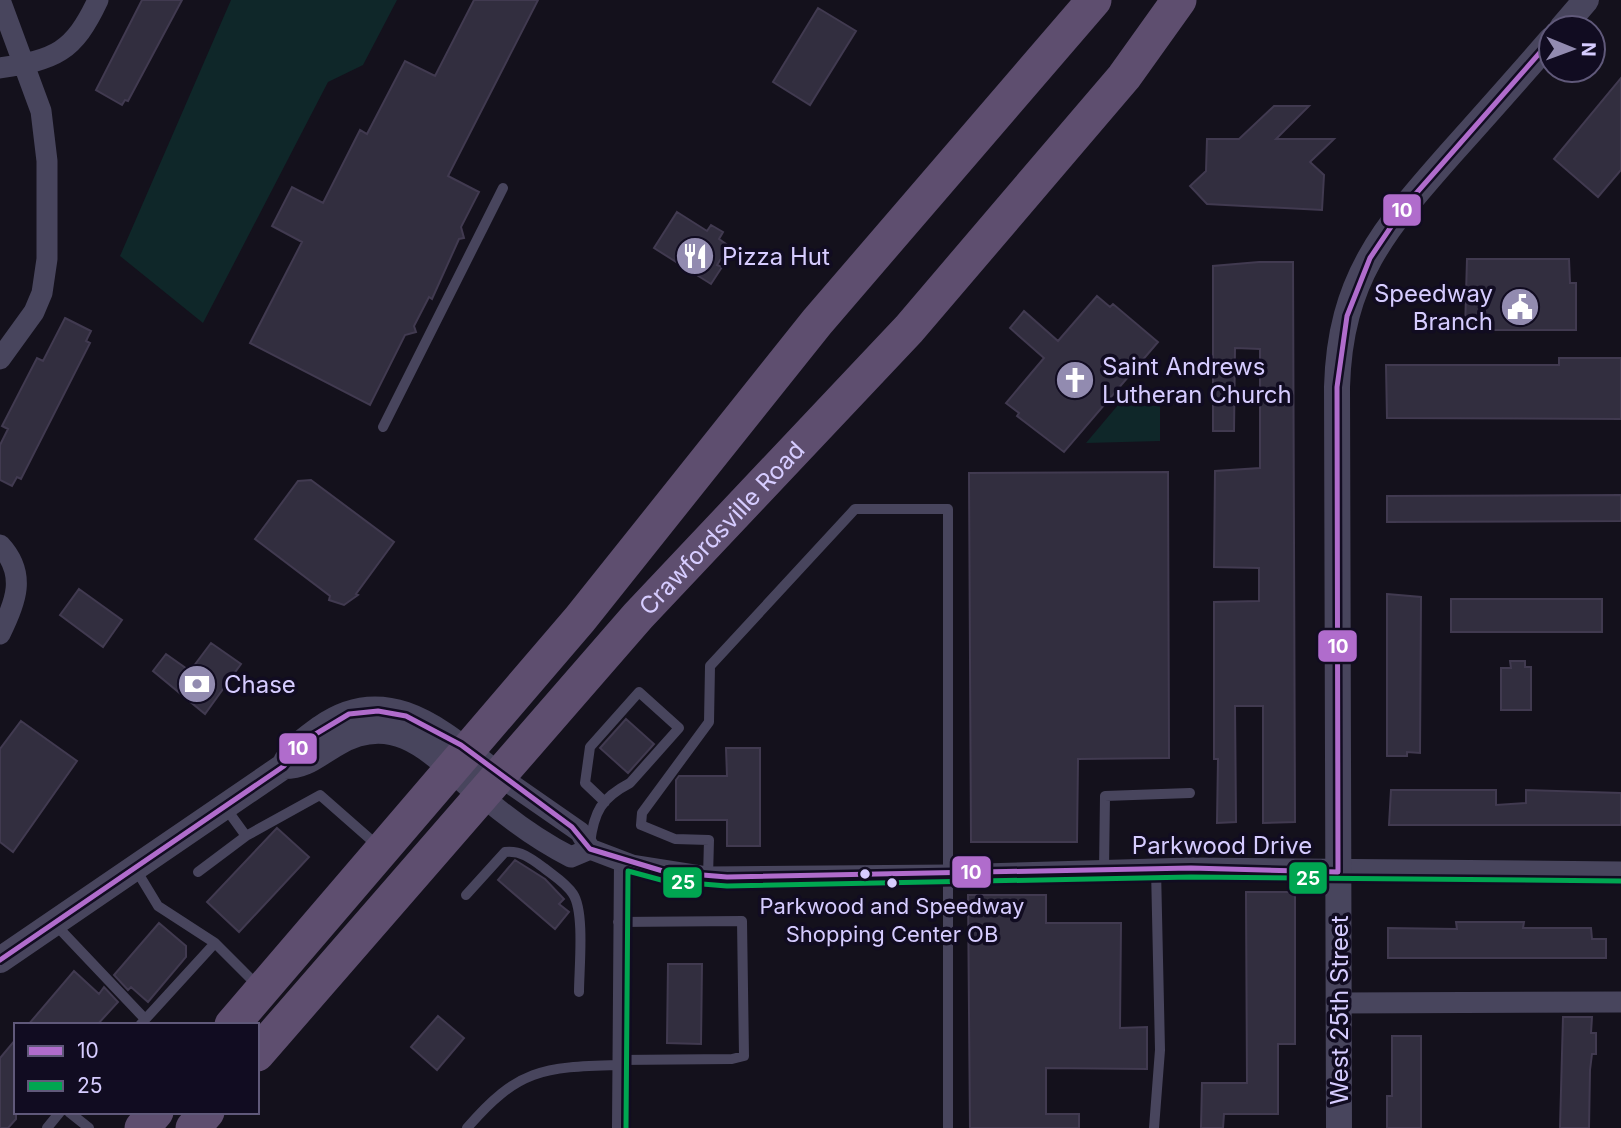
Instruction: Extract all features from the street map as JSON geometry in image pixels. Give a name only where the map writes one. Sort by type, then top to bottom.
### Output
[{"type":"main road","name":"Crawfordsville Road","points":[[234,1023],[635,553],[817,322],[1094,0]]},
{"type":"main road","name":"Crawfordsville Road","points":[[259,1052],[638,616],[918,319],[1124,78],[1179,0]]},
{"type":"main road","points":[[142,1128],[154,1114]]},
{"type":"main road","points":[[193,1128],[205,1114]]},
{"type":"street","points":[[0,0],[41,111],[46,144],[47,273],[31,318],[0,359]]},
{"type":"street","points":[[0,68],[48,59],[66,49],[84,29],[98,0]]},
{"type":"street","points":[[1574,14],[1586,0]]},
{"type":"street","name":"West 25th Street","points":[[1339,1128],[1337,387],[1338,355],[1344,322],[1372,251],[1395,216],[1537,56]]},
{"type":"street","points":[[0,545],[15,567],[17,597],[0,634]]},
{"type":"street","points":[[0,960],[284,766],[291,750],[325,726],[340,717],[371,709],[413,716],[459,761],[489,785],[580,832],[590,849],[571,857],[518,826],[489,785]]},
{"type":"street","name":"Parkwood Drive","points":[[590,849],[619,860],[666,872],[708,877],[948,875],[1104,870],[1621,872]]},
{"type":"street","points":[[1339,1003],[1621,1002]]},
{"type":"lane","points":[[383,427],[503,188]]},
{"type":"lane","points":[[708,877],[709,840],[675,839],[641,825],[642,813],[709,722],[710,666],[855,509],[948,509],[948,1128]]},
{"type":"lane","points":[[590,849],[594,814],[630,783],[679,728],[639,692],[590,747],[585,783],[606,802]]},
{"type":"lane","points":[[1104,870],[1105,796],[1190,793]]},
{"type":"lane","points":[[198,872],[246,836],[320,795],[383,850]]},
{"type":"lane","points":[[225,807],[246,836]]},
{"type":"lane","points":[[466,895],[505,852],[513,851],[530,857],[565,884],[575,896],[579,909],[579,992]]},
{"type":"lane","points":[[618,1128],[619,860]]},
{"type":"lane","points":[[135,868],[158,906],[215,943],[262,990]]},
{"type":"lane","points":[[1154,1128],[1160,1050],[1156,870]]},
{"type":"lane","points":[[467,1128],[508,1085],[533,1073],[564,1067],[732,1059],[744,1056],[742,921],[618,922]]},
{"type":"lane","points":[[54,923],[143,1022],[215,943]]},
{"type":"lane","points":[[47,1128],[58,1114]]},
{"type":"lane","points":[[72,1114],[89,1128]]},
{"type":"green space","points":[[231,0],[397,0],[363,65],[328,82],[203,323],[120,256]]},
{"type":"green space","points":[[1118,405],[1160,406],[1160,441],[1086,443]]},
{"type":"building","points":[[142,0],[182,0],[128,101],[125,100],[122,105],[96,90]]},
{"type":"building","points":[[474,0],[538,0],[448,176],[479,192],[461,227],[464,238],[459,239],[432,299],[429,297],[414,326],[416,332],[405,335],[370,405],[250,343],[302,242],[272,226],[292,187],[323,203],[360,130],[367,134],[405,61],[435,76]]},
{"type":"building","points":[[818,8],[856,31],[810,105],[773,82]]},
{"type":"building","points":[[1621,78],[1621,170],[1598,197],[1554,159]]},
{"type":"building","points":[[1274,106],[1309,106],[1276,139],[1334,139],[1310,162],[1324,175],[1322,210],[1207,204],[1190,186],[1206,171],[1207,139],[1239,139]]},
{"type":"building","name":"Pizza Hut","points":[[677,212],[707,231],[711,225],[723,232],[719,239],[729,246],[717,265],[722,267],[711,284],[654,248]]},
{"type":"building","name":"Speedway Branch","points":[[1467,259],[1569,259],[1570,283],[1576,283],[1576,330],[1465,330]]},
{"type":"building","points":[[1293,262],[1295,822],[1263,823],[1263,706],[1235,706],[1236,822],[1217,823],[1218,759],[1214,759],[1214,602],[1259,601],[1259,568],[1214,567],[1215,471],[1260,468],[1260,349],[1235,348],[1234,431],[1213,431],[1213,266]]},
{"type":"building","name":"Saint Andrews Lutheran Church","points":[[1097,296],[1110,307],[1113,304],[1158,342],[1064,452],[1017,416],[1019,413],[1006,403],[1044,358],[1010,328],[1024,311],[1058,341]]},
{"type":"building","points":[[65,318],[91,331],[86,341],[90,343],[21,479],[17,477],[12,486],[0,480],[0,445],[8,429],[2,426],[37,358],[43,361]]},
{"type":"building","points":[[1559,358],[1621,358],[1621,419],[1387,418],[1386,365],[1559,365]]},
{"type":"building","points":[[1168,472],[1169,758],[1078,759],[1077,842],[971,842],[969,473]]},
{"type":"building","points":[[311,480],[394,542],[356,594],[358,595],[344,605],[329,600],[330,596],[255,539],[298,481]]},
{"type":"building","points":[[1621,495],[1621,521],[1387,522],[1387,496]]},
{"type":"building","points":[[79,589],[122,620],[103,647],[60,615]]},
{"type":"building","points":[[1387,594],[1421,597],[1420,753],[1407,752],[1407,756],[1387,756]]},
{"type":"building","points":[[1451,599],[1602,599],[1602,632],[1451,632]]},
{"type":"building","points":[[211,643],[241,664],[205,714],[153,671],[166,654],[190,671]]},
{"type":"building","points":[[1510,661],[1525,661],[1525,667],[1531,667],[1531,710],[1501,710],[1501,668],[1511,668]]},
{"type":"building","points":[[626,719],[654,744],[628,773],[600,748]]},
{"type":"building","points":[[21,721],[77,761],[13,852],[0,842],[0,749]]},
{"type":"building","points":[[726,748],[760,748],[760,846],[727,846],[727,820],[676,820],[676,780],[679,776],[727,776]]},
{"type":"building","points":[[1391,790],[1496,790],[1496,805],[1526,803],[1526,790],[1621,793],[1621,825],[1389,825]]},
{"type":"building","points":[[277,828],[309,857],[239,932],[207,902]]},
{"type":"building","points":[[515,860],[545,879],[564,899],[559,904],[569,912],[555,929],[498,880]]},
{"type":"building","points":[[1246,892],[1295,892],[1295,1044],[1278,1044],[1278,1114],[1224,1114],[1223,1128],[1201,1128],[1202,1083],[1247,1083]]},
{"type":"building","points":[[968,895],[1046,895],[1046,923],[1121,923],[1120,1028],[1147,1027],[1147,1069],[1046,1068],[1046,1114],[1079,1114],[1079,1128],[970,1128]]},
{"type":"building","points":[[1456,922],[1524,922],[1523,928],[1591,928],[1592,939],[1606,939],[1606,958],[1388,958],[1388,928],[1457,929]]},
{"type":"building","points":[[159,923],[186,946],[186,957],[148,1002],[131,987],[128,990],[114,975]]},
{"type":"building","points":[[668,964],[702,964],[701,1044],[667,1043]]},
{"type":"building","points":[[74,971],[99,994],[104,987],[118,1002],[99,1023],[30,1023]]},
{"type":"building","points":[[438,1016],[464,1038],[437,1070],[411,1047]]},
{"type":"building","points":[[1563,1017],[1592,1017],[1591,1033],[1596,1033],[1596,1054],[1592,1054],[1590,1070],[1589,1128],[1560,1128]]},
{"type":"building","points":[[1392,1036],[1421,1036],[1421,1128],[1387,1128],[1387,1096],[1392,1096]]},
{"type":"building","points":[[14,1041],[16,1119],[8,1128],[0,1128],[0,1058]]},
{"type":"transit line","name":"10","points":[[1338,872],[1337,387],[1347,316],[1370,258],[1405,206],[1537,56]]},
{"type":"transit line","name":"10","points":[[0,960],[284,766],[304,741],[349,714],[378,711],[406,716],[461,745],[572,827],[590,849],[666,872],[727,877],[1191,868],[1338,872]]},
{"type":"transit line","name":"25","points":[[626,1128],[628,871],[665,881],[727,886],[1191,877],[1621,881]]},
{"type":"place","name":"Pizza Hut","points":[[695,256]]},
{"type":"place","name":"Speedway Branch","points":[[1520,307]]},
{"type":"place","name":"Saint Andrews Lutheran Church","points":[[1075,380]]},
{"type":"place","name":"Chase","points":[[197,684]]},
{"type":"place","name":"Parkwood and Speedway Shopping Center OB","points":[[892,883]]}]
